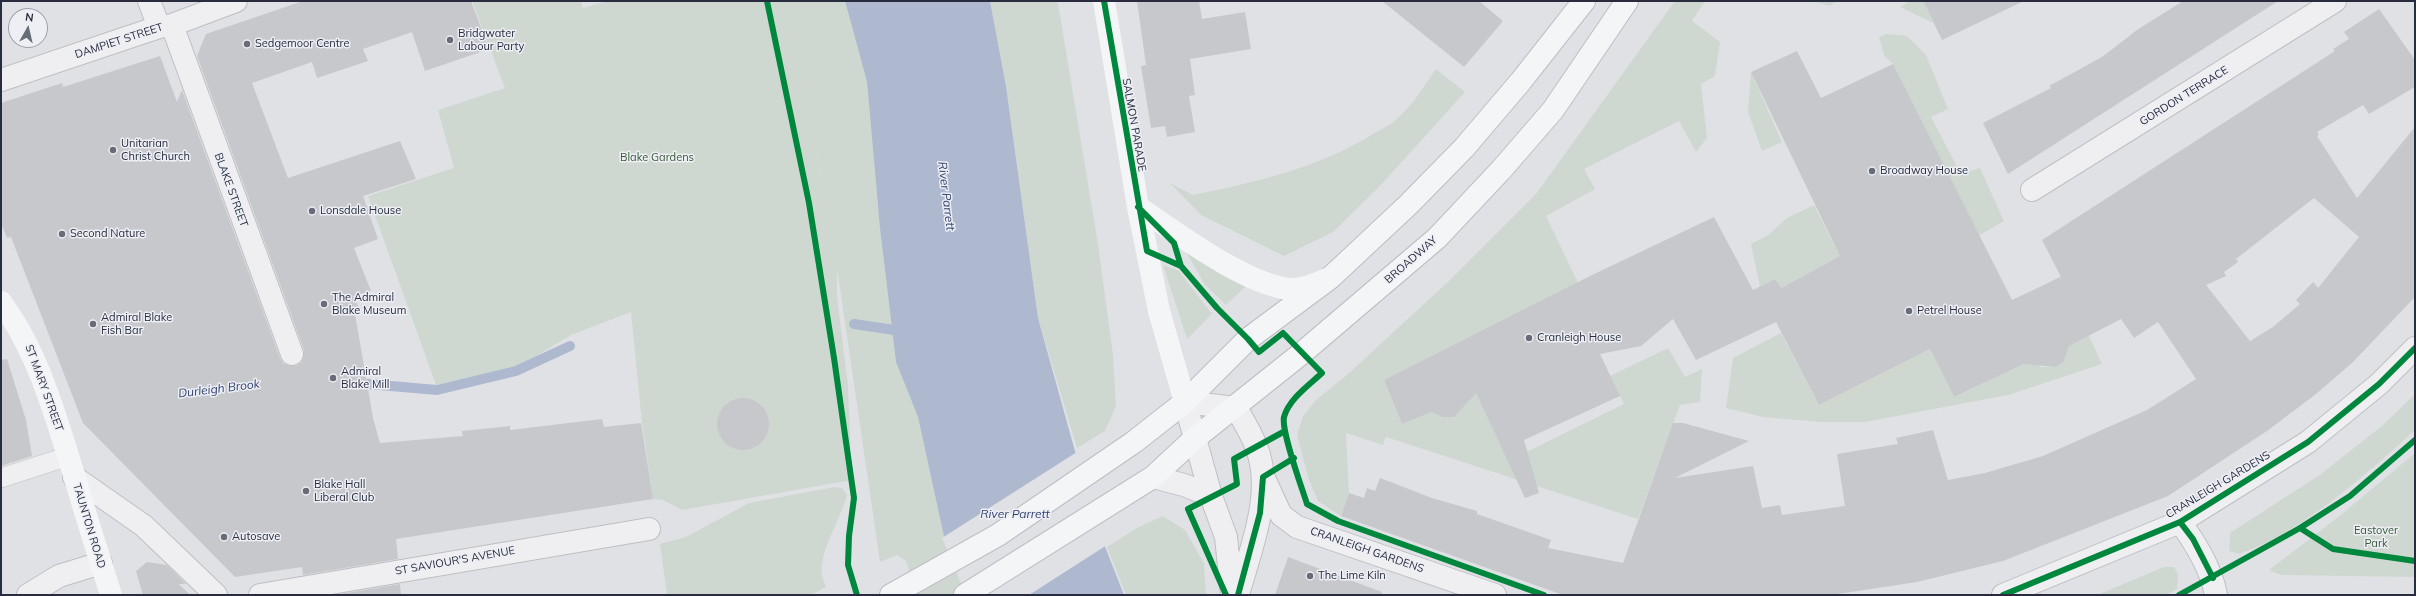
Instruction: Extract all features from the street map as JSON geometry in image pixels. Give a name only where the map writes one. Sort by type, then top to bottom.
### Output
[{"type":"main road","name":"SALMON PARADE","points":[[1104,1],[1138,207],[1159,311],[1185,402]]},
{"type":"main road","points":[[891,595],[998,535],[1134,442],[1185,402],[1248,338],[1330,278],[1408,205],[1464,148],[1521,81],[1584,1]]},
{"type":"main road","name":"BROADWAY","points":[[965,595],[1153,477],[1194,439],[1236,408],[1437,238],[1501,170],[1553,110],[1627,1]]},
{"type":"main road","points":[[1138,207],[1219,260],[1268,284],[1290,289],[1312,286],[1330,278]]},
{"type":"main road","name":"ST MARY STREET","points":[[1,302],[15,321],[30,348],[69,456]]},
{"type":"main road","name":"TAUNTON ROAD","points":[[69,456],[74,477],[111,595]]},
{"type":"street","name":"BLAKE STREET","points":[[149,1],[166,26],[292,354]]},
{"type":"street","name":"DAMPIET STREET","points":[[1,80],[166,26],[236,1]]},
{"type":"street","name":"GORDON TERRACE","points":[[2032,190],[2335,1]]},
{"type":"street","name":"CRANLEIGH GARDENS","points":[[2003,595],[2180,522],[2308,442],[2380,384],[2415,348]]},
{"type":"street","points":[[1185,402],[1236,408],[1256,446],[1263,477],[1260,513],[1238,595]]},
{"type":"street","name":"SALMON PARADE","points":[[1185,402],[1211,496],[1226,537],[1232,595]]},
{"type":"street","points":[[74,477],[144,526],[216,595]]},
{"type":"street","points":[[1153,477],[1184,485],[1211,496]]},
{"type":"street","name":"CRANLEIGH GARDENS","points":[[1263,477],[1280,515],[1298,527],[1495,595]]},
{"type":"street","points":[[2180,522],[2193,539],[2213,578],[2216,595]]},
{"type":"street","name":"ST SAVIOUR'S AVENUE","points":[[260,595],[649,529]]},
{"type":"street","points":[[28,595],[59,576],[101,563]]},
{"type":"lane","points":[[1,478],[69,456]]},
{"type":"green space","name":"Blake Gardens","points":[[472,1],[581,1],[583,8],[608,1],[845,1],[867,82],[880,229],[896,362],[918,417],[944,537],[968,595],[918,595],[906,561],[897,555],[880,562],[837,268],[837,296],[848,386],[852,480],[682,510],[663,500],[653,499],[642,423],[631,312],[571,335],[520,366],[436,385],[368,196],[454,168],[438,110],[505,88]],"holes":[[[796,44],[823,187],[823,188]]]},
{"type":"green space","points":[[990,1],[1057,1],[1058,3],[1098,244],[1113,355],[1116,406],[1105,431],[1077,448],[1038,318],[1006,86]]},
{"type":"green space","points":[[1675,1],[1705,1],[1692,21],[1720,42],[1715,76],[1701,84],[1707,138],[1696,152],[1679,121],[1584,169],[1595,189],[1546,216],[1581,289],[1569,295],[1567,289],[1384,380],[1402,424],[1432,412],[1442,417],[1454,416],[1462,408],[1462,398],[1453,382],[1468,375],[1508,461],[1624,404],[1610,376],[1668,348],[1685,377],[1702,369],[1700,402],[1680,405],[1638,519],[1386,437],[1383,445],[1346,433],[1349,493],[1341,516],[1318,501],[1309,480],[1297,435],[1303,416],[1316,400],[1348,374],[1450,280],[1536,194]]},
{"type":"green space","points":[[1813,1],[1836,1],[1830,6]]},
{"type":"green space","points":[[1910,1],[1923,1],[1933,23],[1900,7]]},
{"type":"green space","points":[[1887,34],[1907,36],[1926,55],[1948,109],[1931,117],[1961,174],[1980,168],[2004,221],[1978,236],[1893,64],[1884,55],[1879,37]]},
{"type":"green space","points":[[1436,69],[1465,92],[1380,186],[1333,232],[1284,256],[1201,215],[1170,183],[1193,195],[1263,179],[1331,156],[1352,146],[1396,120],[1414,100]]},
{"type":"green space","points":[[1751,72],[1782,142],[1762,151],[1748,112]]},
{"type":"green space","points":[[1814,205],[1840,256],[1781,288],[1775,279],[1760,287],[1751,244],[1768,235],[1787,218]]},
{"type":"green space","points":[[1185,250],[1246,286],[1226,305],[1205,285]]},
{"type":"green space","points":[[1163,265],[1179,271],[1212,314],[1187,339]]},
{"type":"green space","points":[[2061,276],[2102,364],[2008,395],[1865,422],[1820,422],[1763,417],[1726,408],[1733,358],[1781,333],[1819,405],[1930,349],[1954,397],[2035,359],[2041,367],[2055,367],[2063,363],[2064,344],[2036,289]]},
{"type":"green space","points":[[2415,394],[2415,430],[2384,458],[2334,500],[2276,538],[2240,554],[2229,551],[2230,533],[2321,474],[2383,425]]},
{"type":"green space","name":"Eastover Park","points":[[2415,453],[2415,577],[2281,575],[2269,570],[2337,518]]},
{"type":"green space","points":[[835,487],[842,488],[847,495],[824,557],[822,578],[826,587],[811,595],[667,595],[660,544],[686,537],[749,503]]},
{"type":"green space","points":[[1163,516],[1185,530],[1204,563],[1206,595],[1126,595],[1107,547],[1137,528]]},
{"type":"green space","points":[[2164,567],[2174,567],[2178,574],[2177,589],[2166,595],[2097,595]]},
{"type":"water","name":"River Parrett","points":[[845,1],[990,1],[1006,86],[1038,318],[1093,516],[1124,595],[968,595],[944,537],[918,417],[896,362],[880,229],[867,82]]},
{"type":"pier","points":[[1077,452],[1095,515],[1107,545],[1029,595],[966,595],[942,538]]},
{"type":"building","points":[[303,1],[471,1],[489,49],[425,71],[412,32],[363,49],[368,61],[317,78],[312,62],[252,83],[288,178],[400,141],[416,179],[363,196],[378,239],[354,248],[371,291],[353,296],[361,312],[355,314],[373,418],[380,443],[463,436],[462,431],[510,426],[510,430],[602,419],[604,427],[641,423],[653,499],[396,539],[398,559],[303,575],[302,567],[235,577],[83,423],[11,237],[7,238],[1,223],[1,103],[62,83],[63,87],[160,56],[177,102],[182,90],[280,358],[284,364],[296,366],[302,362],[304,350],[197,56],[206,34]]},
{"type":"building","points":[[1137,1],[1199,1],[1202,19],[1245,12],[1251,49],[1190,59],[1195,95],[1189,96],[1195,132],[1167,137],[1165,126],[1151,128],[1141,66],[1146,65]]},
{"type":"building","points":[[1382,1],[1479,1],[1503,21],[1464,67]]},
{"type":"building","points":[[1923,1],[2024,1],[1942,40]]},
{"type":"building","points":[[2183,1],[2278,1],[2008,174],[1983,123],[2051,88],[2049,86],[2102,57],[2137,30]]},
{"type":"building","points":[[2379,9],[2415,60],[2415,87],[2369,114],[2363,105],[2317,132],[2319,135],[2317,136],[2357,198],[2415,127],[2415,297],[2352,363],[2316,394],[2267,431],[2168,496],[2003,561],[1917,582],[1831,595],[1563,595],[1341,516],[1349,493],[1364,498],[1367,488],[1375,491],[1380,478],[1432,498],[1477,511],[1477,514],[1551,540],[1548,548],[1623,563],[1673,423],[1683,423],[1749,441],[1675,478],[1753,466],[1762,508],[1780,505],[1782,515],[1845,506],[1837,454],[1898,444],[1896,438],[1933,430],[1948,480],[1985,473],[2043,456],[2147,410],[2196,379],[2158,322],[2134,338],[2121,319],[2069,346],[2063,363],[2055,367],[2024,364],[1954,397],[1930,349],[1819,405],[1776,322],[1696,360],[1673,319],[1641,346],[1600,354],[1620,396],[1524,440],[1539,493],[1525,498],[1476,393],[1454,417],[1442,417],[1432,412],[1402,424],[1384,380],[1592,275],[1714,217],[1753,290],[1775,279],[1781,288],[1840,256],[1751,72],[1797,51],[1821,98],[1893,64],[2012,300],[2061,277],[2042,240],[2335,51],[2333,49],[2349,39],[2344,32]],"holes":[[[2314,198],[2359,237],[2318,288],[2313,282],[2296,300],[2300,304],[2273,327],[2250,341],[2206,285],[2226,276],[2224,272],[2238,262],[2236,259]]]},
{"type":"building","points":[[7,359],[26,420],[32,456],[1,466],[1,360]]},
{"type":"building","points":[[743,398],[753,400],[761,406],[767,414],[769,424],[767,434],[761,442],[753,448],[743,450],[733,448],[725,442],[719,434],[717,424],[719,414],[725,406],[733,400]]},
{"type":"building","name":"The Lime Kiln","points":[[1288,557],[1382,592],[1381,595],[1275,595]]},
{"type":"building","points":[[147,562],[167,565],[186,584],[179,584],[190,595],[143,595],[136,571]]},
{"type":"building","points":[[400,584],[401,595],[335,595]]},
{"type":"waterway","name":"Durleigh Brook","points":[[854,324],[894,330]]},
{"type":"waterway","name":"Durleigh Brook","points":[[368,384],[437,390],[516,371],[570,346]]},
{"type":"cycle path","points":[[767,1],[809,203],[834,358],[854,498],[849,536],[848,565],[857,595]]},
{"type":"cycle path","points":[[1104,1],[1147,251],[1181,266]]},
{"type":"cycle path","points":[[1138,207],[1174,243],[1181,266],[1217,308],[1259,352],[1283,333],[1322,373],[1295,398],[1290,404],[1284,417],[1289,446],[1307,504],[1338,521],[1544,595]]},
{"type":"cycle path","points":[[2003,595],[2180,522],[2308,442],[2379,384],[2415,348]]},
{"type":"cycle path","points":[[1226,595],[1188,509],[1237,484],[1234,459],[1285,431]]},
{"type":"cycle path","points":[[2179,595],[2300,528],[2350,496],[2415,440]]},
{"type":"cycle path","points":[[1238,595],[1260,513],[1263,477],[1294,458]]},
{"type":"cycle path","points":[[2180,522],[2193,539],[2213,578]]},
{"type":"cycle path","points":[[2300,528],[2333,549],[2415,561]]},
{"type":"place","name":"Bridgwater Labour Party","points":[[450,40]]},
{"type":"place","name":"Sedgemoor Centre","points":[[247,44]]},
{"type":"place","name":"Unitarian Christ Church","points":[[113,150]]},
{"type":"place","name":"Broadway House","points":[[1872,171]]},
{"type":"place","name":"Lonsdale House","points":[[312,211]]},
{"type":"place","name":"Second Nature","points":[[62,234]]},
{"type":"place","name":"The Admiral Blake Museum","points":[[324,304]]},
{"type":"place","name":"Petrel House","points":[[1909,311]]},
{"type":"place","name":"Admiral Blake Fish Bar","points":[[93,324]]},
{"type":"place","name":"Cranleigh House","points":[[1529,338]]},
{"type":"place","name":"Admiral Blake Mill","points":[[333,378]]},
{"type":"place","name":"Blake Hall Liberal Club","points":[[306,491]]},
{"type":"place","name":"Autosave","points":[[224,537]]},
{"type":"place","name":"The Lime Kiln","points":[[1310,576]]}]
